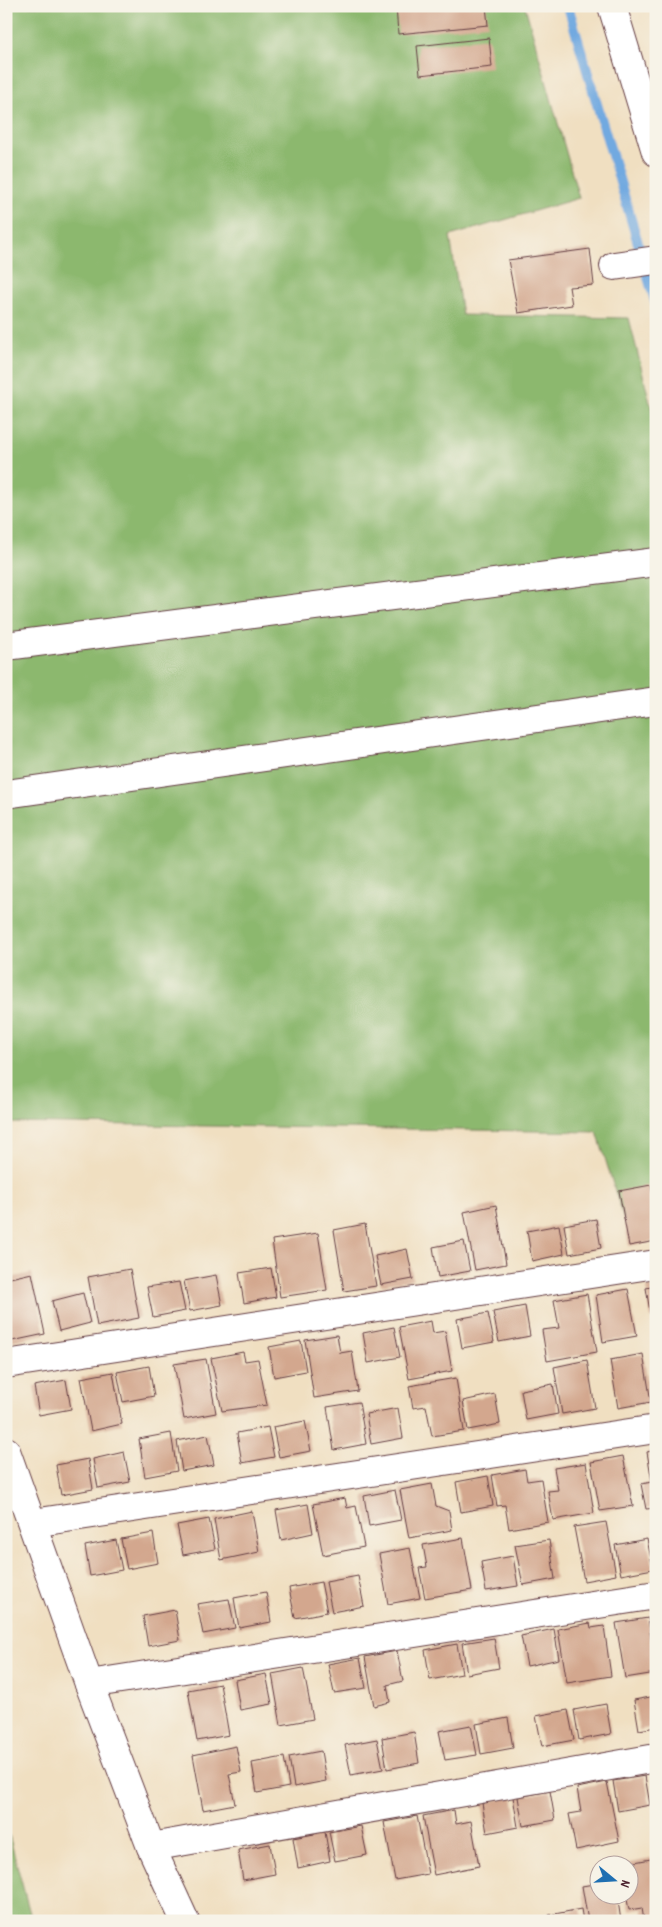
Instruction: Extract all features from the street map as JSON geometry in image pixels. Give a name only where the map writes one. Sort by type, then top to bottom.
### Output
[{"type":"street","points":[[612,6],[656,152]]},
{"type":"street","points":[[620,265],[656,260]]},
{"type":"street","points":[[6,646],[656,562]]},
{"type":"street","points":[[6,794],[656,701]]},
{"type":"street","points":[[6,1364],[656,1264]]},
{"type":"street","points":[[32,1523],[656,1428]]},
{"type":"street","points":[[6,1451],[89,1684],[152,1846],[185,1921]]},
{"type":"street","points":[[89,1684],[656,1595]]},
{"type":"street","points":[[152,1846],[656,1758]]},
{"type":"green space","points":[[6,6],[525,6],[579,198],[450,236],[462,315],[629,318],[656,427],[656,1214],[624,1220],[597,1132],[6,1123]]},
{"type":"green space","points":[[6,1824],[32,1921],[6,1921]]},
{"type":"building","points":[[396,6],[486,6],[488,25],[398,34]]},
{"type":"building","points":[[489,38],[492,67],[420,75],[417,46]]},
{"type":"building","points":[[590,249],[594,285],[569,287],[572,305],[518,313],[508,260]]},
{"type":"building","points":[[651,1185],[656,1212],[656,1241],[629,1246],[619,1191]]},
{"type":"building","points":[[496,1205],[506,1264],[475,1270],[464,1212]]},
{"type":"building","points":[[596,1219],[601,1248],[569,1254],[564,1225]]},
{"type":"building","points":[[365,1224],[376,1286],[344,1291],[334,1230]]},
{"type":"building","points":[[559,1225],[564,1254],[532,1261],[527,1231]]},
{"type":"building","points":[[318,1233],[327,1290],[280,1297],[272,1240]]},
{"type":"building","points":[[464,1241],[470,1271],[438,1277],[433,1247]]},
{"type":"building","points":[[407,1249],[413,1279],[381,1285],[375,1256]]},
{"type":"building","points":[[271,1268],[276,1297],[244,1303],[239,1273]]},
{"type":"building","points":[[130,1269],[139,1318],[97,1326],[88,1277]]},
{"type":"building","points":[[32,1273],[45,1334],[12,1341],[6,1313],[6,1279]]},
{"type":"building","points":[[216,1275],[222,1305],[190,1311],[184,1281]]},
{"type":"building","points":[[179,1282],[185,1311],[153,1317],[147,1287]]},
{"type":"building","points":[[656,1286],[656,1317],[651,1318],[646,1288]]},
{"type":"building","points":[[628,1289],[637,1336],[603,1342],[596,1295]]},
{"type":"building","points":[[83,1293],[90,1323],[59,1331],[52,1301]]},
{"type":"building","points":[[587,1294],[597,1352],[547,1361],[542,1330],[559,1328],[554,1300]]},
{"type":"building","points":[[525,1306],[530,1336],[499,1342],[493,1312]]},
{"type":"building","points":[[488,1313],[494,1342],[462,1348],[457,1319]]},
{"type":"building","points":[[431,1321],[433,1333],[445,1331],[452,1371],[409,1379],[399,1327]]},
{"type":"building","points":[[394,1327],[400,1357],[368,1363],[363,1333]]},
{"type":"building","points":[[337,1335],[340,1353],[352,1351],[358,1391],[314,1398],[305,1340]]},
{"type":"building","points":[[301,1341],[306,1371],[274,1377],[269,1347]]},
{"type":"building","points":[[243,1352],[245,1361],[258,1359],[267,1405],[222,1411],[211,1358]]},
{"type":"building","points":[[643,1354],[651,1402],[618,1408],[610,1360]]},
{"type":"building","points":[[206,1359],[216,1413],[184,1419],[174,1364]]},
{"type":"building","points":[[587,1360],[595,1408],[562,1414],[554,1367]]},
{"type":"building","points":[[149,1366],[154,1396],[123,1402],[117,1372]]},
{"type":"building","points":[[113,1372],[122,1424],[91,1431],[81,1378]]},
{"type":"building","points":[[456,1378],[464,1431],[432,1436],[426,1406],[413,1408],[409,1386]]},
{"type":"building","points":[[66,1380],[71,1409],[39,1415],[34,1386]]},
{"type":"building","points":[[553,1384],[558,1414],[526,1420],[521,1390]]},
{"type":"building","points":[[495,1394],[500,1424],[468,1430],[463,1401]]},
{"type":"building","points":[[359,1402],[366,1444],[334,1450],[327,1407]]},
{"type":"building","points":[[398,1408],[403,1438],[371,1444],[366,1414]]},
{"type":"building","points":[[305,1421],[311,1451],[279,1457],[273,1427]]},
{"type":"building","points":[[268,1427],[274,1457],[242,1463],[237,1433]]},
{"type":"building","points":[[171,1433],[177,1471],[145,1477],[139,1439]]},
{"type":"building","points":[[208,1435],[214,1465],[182,1471],[177,1441]]},
{"type":"building","points":[[656,1450],[656,1508],[646,1509],[641,1484],[652,1482],[647,1452]]},
{"type":"building","points":[[124,1452],[130,1482],[98,1488],[93,1459]]},
{"type":"building","points":[[623,1456],[633,1506],[600,1511],[591,1462]]},
{"type":"building","points":[[88,1459],[93,1489],[61,1495],[56,1465]]},
{"type":"building","points":[[586,1463],[594,1513],[553,1520],[548,1491],[558,1490],[554,1468]]},
{"type":"building","points":[[525,1469],[527,1481],[541,1479],[548,1522],[509,1529],[505,1505],[497,1506],[492,1475]]},
{"type":"building","points":[[488,1476],[493,1506],[461,1512],[456,1482]]},
{"type":"building","points":[[432,1484],[436,1506],[449,1511],[452,1530],[409,1538],[400,1490]]},
{"type":"building","points":[[395,1490],[401,1520],[369,1526],[364,1496]]},
{"type":"building","points":[[345,1498],[347,1508],[356,1506],[364,1547],[323,1555],[313,1504]]},
{"type":"building","points":[[308,1504],[313,1533],[281,1540],[276,1510]]},
{"type":"building","points":[[252,1511],[259,1552],[221,1560],[214,1519]]},
{"type":"building","points":[[209,1519],[215,1549],[183,1555],[177,1525]]},
{"type":"building","points":[[606,1522],[616,1575],[584,1581],[574,1527]]},
{"type":"building","points":[[153,1533],[158,1563],[127,1569],[121,1539]]},
{"type":"building","points":[[463,1538],[472,1590],[425,1598],[419,1568],[427,1567],[423,1545]]},
{"type":"building","points":[[647,1539],[653,1569],[621,1575],[615,1545]]},
{"type":"building","points":[[116,1540],[122,1570],[90,1576],[85,1546]]},
{"type":"building","points":[[549,1540],[555,1579],[523,1585],[515,1545]]},
{"type":"building","points":[[410,1548],[420,1598],[388,1604],[379,1554]]},
{"type":"building","points":[[513,1556],[518,1586],[486,1591],[481,1562]]},
{"type":"building","points":[[358,1576],[364,1606],[332,1612],[326,1582]]},
{"type":"building","points":[[321,1582],[327,1612],[295,1618],[289,1588]]},
{"type":"building","points":[[266,1592],[271,1622],[239,1628],[234,1598]]},
{"type":"building","points":[[229,1599],[235,1628],[203,1634],[197,1604]]},
{"type":"building","points":[[175,1610],[180,1640],[148,1646],[143,1616]]},
{"type":"building","points":[[648,1618],[656,1673],[625,1678],[616,1623]]},
{"type":"building","points":[[590,1623],[591,1628],[604,1626],[611,1676],[567,1683],[558,1629]]},
{"type":"building","points":[[554,1629],[559,1659],[527,1666],[521,1636]]},
{"type":"building","points":[[494,1638],[499,1668],[467,1674],[462,1643]]},
{"type":"building","points":[[457,1644],[462,1674],[430,1680],[425,1650]]},
{"type":"building","points":[[397,1651],[403,1681],[387,1685],[390,1702],[374,1706],[365,1657]]},
{"type":"building","points":[[360,1658],[366,1688],[334,1693],[328,1664]]},
{"type":"building","points":[[303,1668],[313,1719],[281,1725],[272,1674]]},
{"type":"building","points":[[266,1674],[272,1704],[240,1710],[235,1680]]},
{"type":"building","points":[[220,1684],[229,1735],[197,1741],[188,1690]]},
{"type":"building","points":[[656,1696],[656,1727],[639,1730],[634,1700]]},
{"type":"building","points":[[606,1704],[611,1734],[579,1740],[574,1710]]},
{"type":"building","points":[[568,1710],[574,1740],[542,1746],[536,1716]]},
{"type":"building","points":[[508,1718],[513,1748],[481,1754],[476,1724]]},
{"type":"building","points":[[471,1725],[477,1755],[445,1760],[439,1731]]},
{"type":"building","points":[[414,1732],[419,1763],[387,1769],[382,1738]]},
{"type":"building","points":[[377,1739],[383,1769],[351,1775],[345,1745]]},
{"type":"building","points":[[236,1746],[241,1772],[229,1774],[235,1804],[203,1810],[193,1755]]},
{"type":"building","points":[[321,1751],[326,1781],[294,1787],[289,1757]]},
{"type":"building","points":[[284,1757],[289,1787],[257,1793],[252,1763]]},
{"type":"building","points":[[645,1776],[650,1805],[618,1811],[613,1781]]},
{"type":"building","points":[[607,1782],[619,1841],[576,1850],[569,1814],[581,1812],[577,1788]]},
{"type":"building","points":[[550,1791],[555,1820],[523,1826],[518,1797]]},
{"type":"building","points":[[513,1797],[518,1827],[487,1833],[482,1803]]},
{"type":"building","points":[[454,1810],[456,1824],[471,1821],[479,1866],[434,1875],[423,1816]]},
{"type":"building","points":[[417,1816],[428,1874],[395,1880],[384,1822]]},
{"type":"building","points":[[361,1826],[367,1855],[335,1861],[329,1832]]},
{"type":"building","points":[[325,1832],[330,1861],[298,1868],[293,1838]]},
{"type":"building","points":[[270,1844],[275,1874],[243,1880],[238,1850]]},
{"type":"building","points":[[656,1858],[656,1921],[644,1921],[642,1908],[629,1910],[628,1904],[640,1904],[640,1861]]},
{"type":"building","points":[[590,1885],[590,1904],[618,1904],[621,1921],[588,1921],[582,1886]]},
{"type":"building","points":[[581,1909],[583,1921],[550,1921],[549,1915]]},
{"type":"waterway","points":[[568,6],[656,304]]}]
